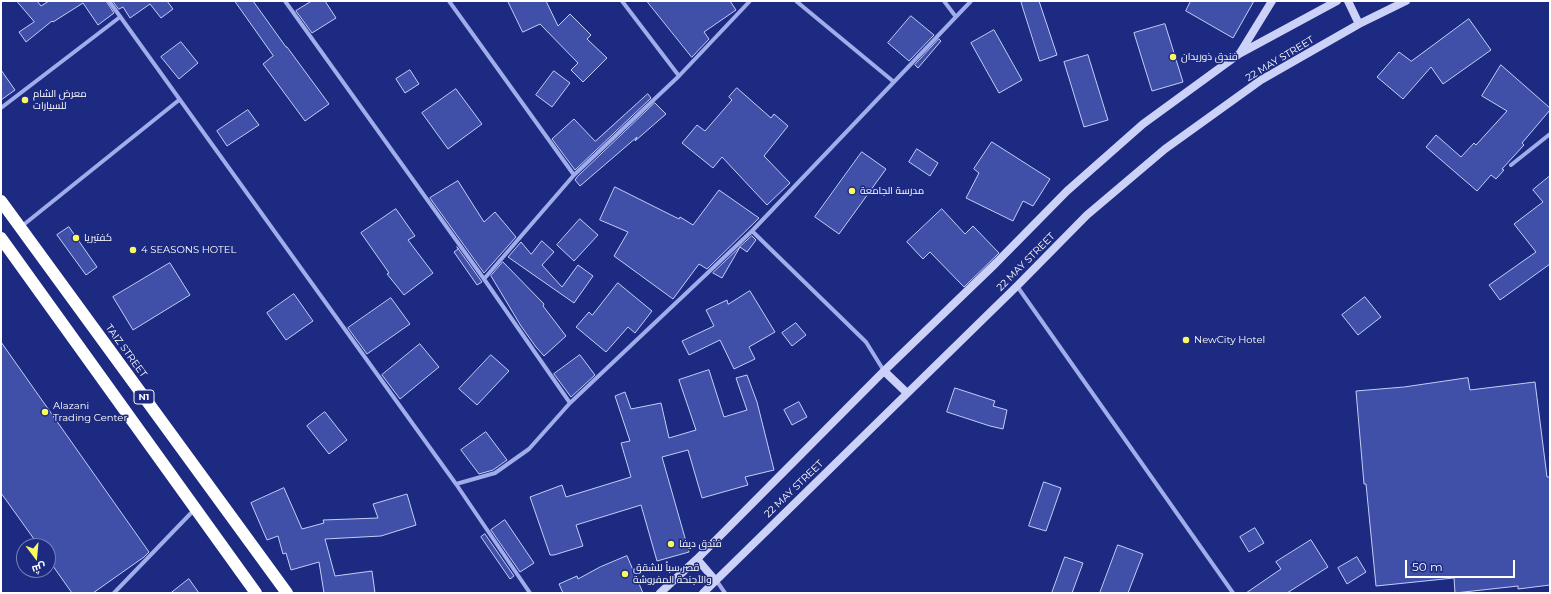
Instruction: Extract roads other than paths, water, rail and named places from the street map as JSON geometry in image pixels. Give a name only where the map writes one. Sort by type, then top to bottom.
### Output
[{"type":"highway","name":"TAIZ STREET","points":[[1,201],[287,593]]},
{"type":"highway","name":"N1","points":[[1,238],[256,593]]},
{"type":"main road","points":[[1239,54],[1272,1]]},
{"type":"main road","name":"22 MAY STREET","points":[[660,593],[697,559],[884,371],[996,263],[1067,191],[1143,124],[1239,54],[1338,1]]},
{"type":"main road","points":[[1348,1],[1359,24]]},
{"type":"main road","name":"22 MAY STREET","points":[[703,593],[1017,286],[1087,215],[1165,149],[1261,80],[1359,24],[1406,1]]},
{"type":"main road","points":[[884,371],[907,394]]},
{"type":"main road","points":[[697,559],[715,580]]},
{"type":"street","points":[[109,1],[456,484],[530,593]]},
{"type":"street","points":[[285,1],[484,279],[570,403]]},
{"type":"street","points":[[449,1],[574,175]]},
{"type":"street","points":[[622,1],[679,76]]},
{"type":"street","points":[[484,279],[574,175],[679,76],[750,1]]},
{"type":"street","points":[[796,1],[894,82]]},
{"type":"street","points":[[944,1],[956,17]]},
{"type":"street","points":[[456,484],[495,473],[529,449],[570,403],[752,231],[971,1]]},
{"type":"street","points":[[1,108],[120,17]]},
{"type":"street","points":[[20,227],[179,100]]},
{"type":"street","points":[[1511,165],[1550,134]]},
{"type":"street","points":[[752,231],[866,342],[884,371]]},
{"type":"street","points":[[1017,286],[1233,593]]},
{"type":"street","points":[[114,593],[196,508]]},
{"type":"street","points":[[715,580],[725,593]]},
{"type":"place","name":"فندق ذوريدان","points":[[1173,57]]},
{"type":"place","name":"معرض الشام للسيارات","points":[[25,100]]},
{"type":"place","name":"مدرسة الجامعة","points":[[852,191]]},
{"type":"place","name":"كفتيريا","points":[[76,238]]},
{"type":"place","name":"4 SEASONS HOTEL","points":[[133,250]]},
{"type":"place","name":"NewCity Hotel","points":[[1186,340]]},
{"type":"place","name":"Alazani Trading Center","points":[[45,412]]},
{"type":"place","name":"فندق ديفا","points":[[671,544]]},
{"type":"place","name":"قصر سبأ للشقق والأجنحة المفروشة","points":[[625,574]]}]
